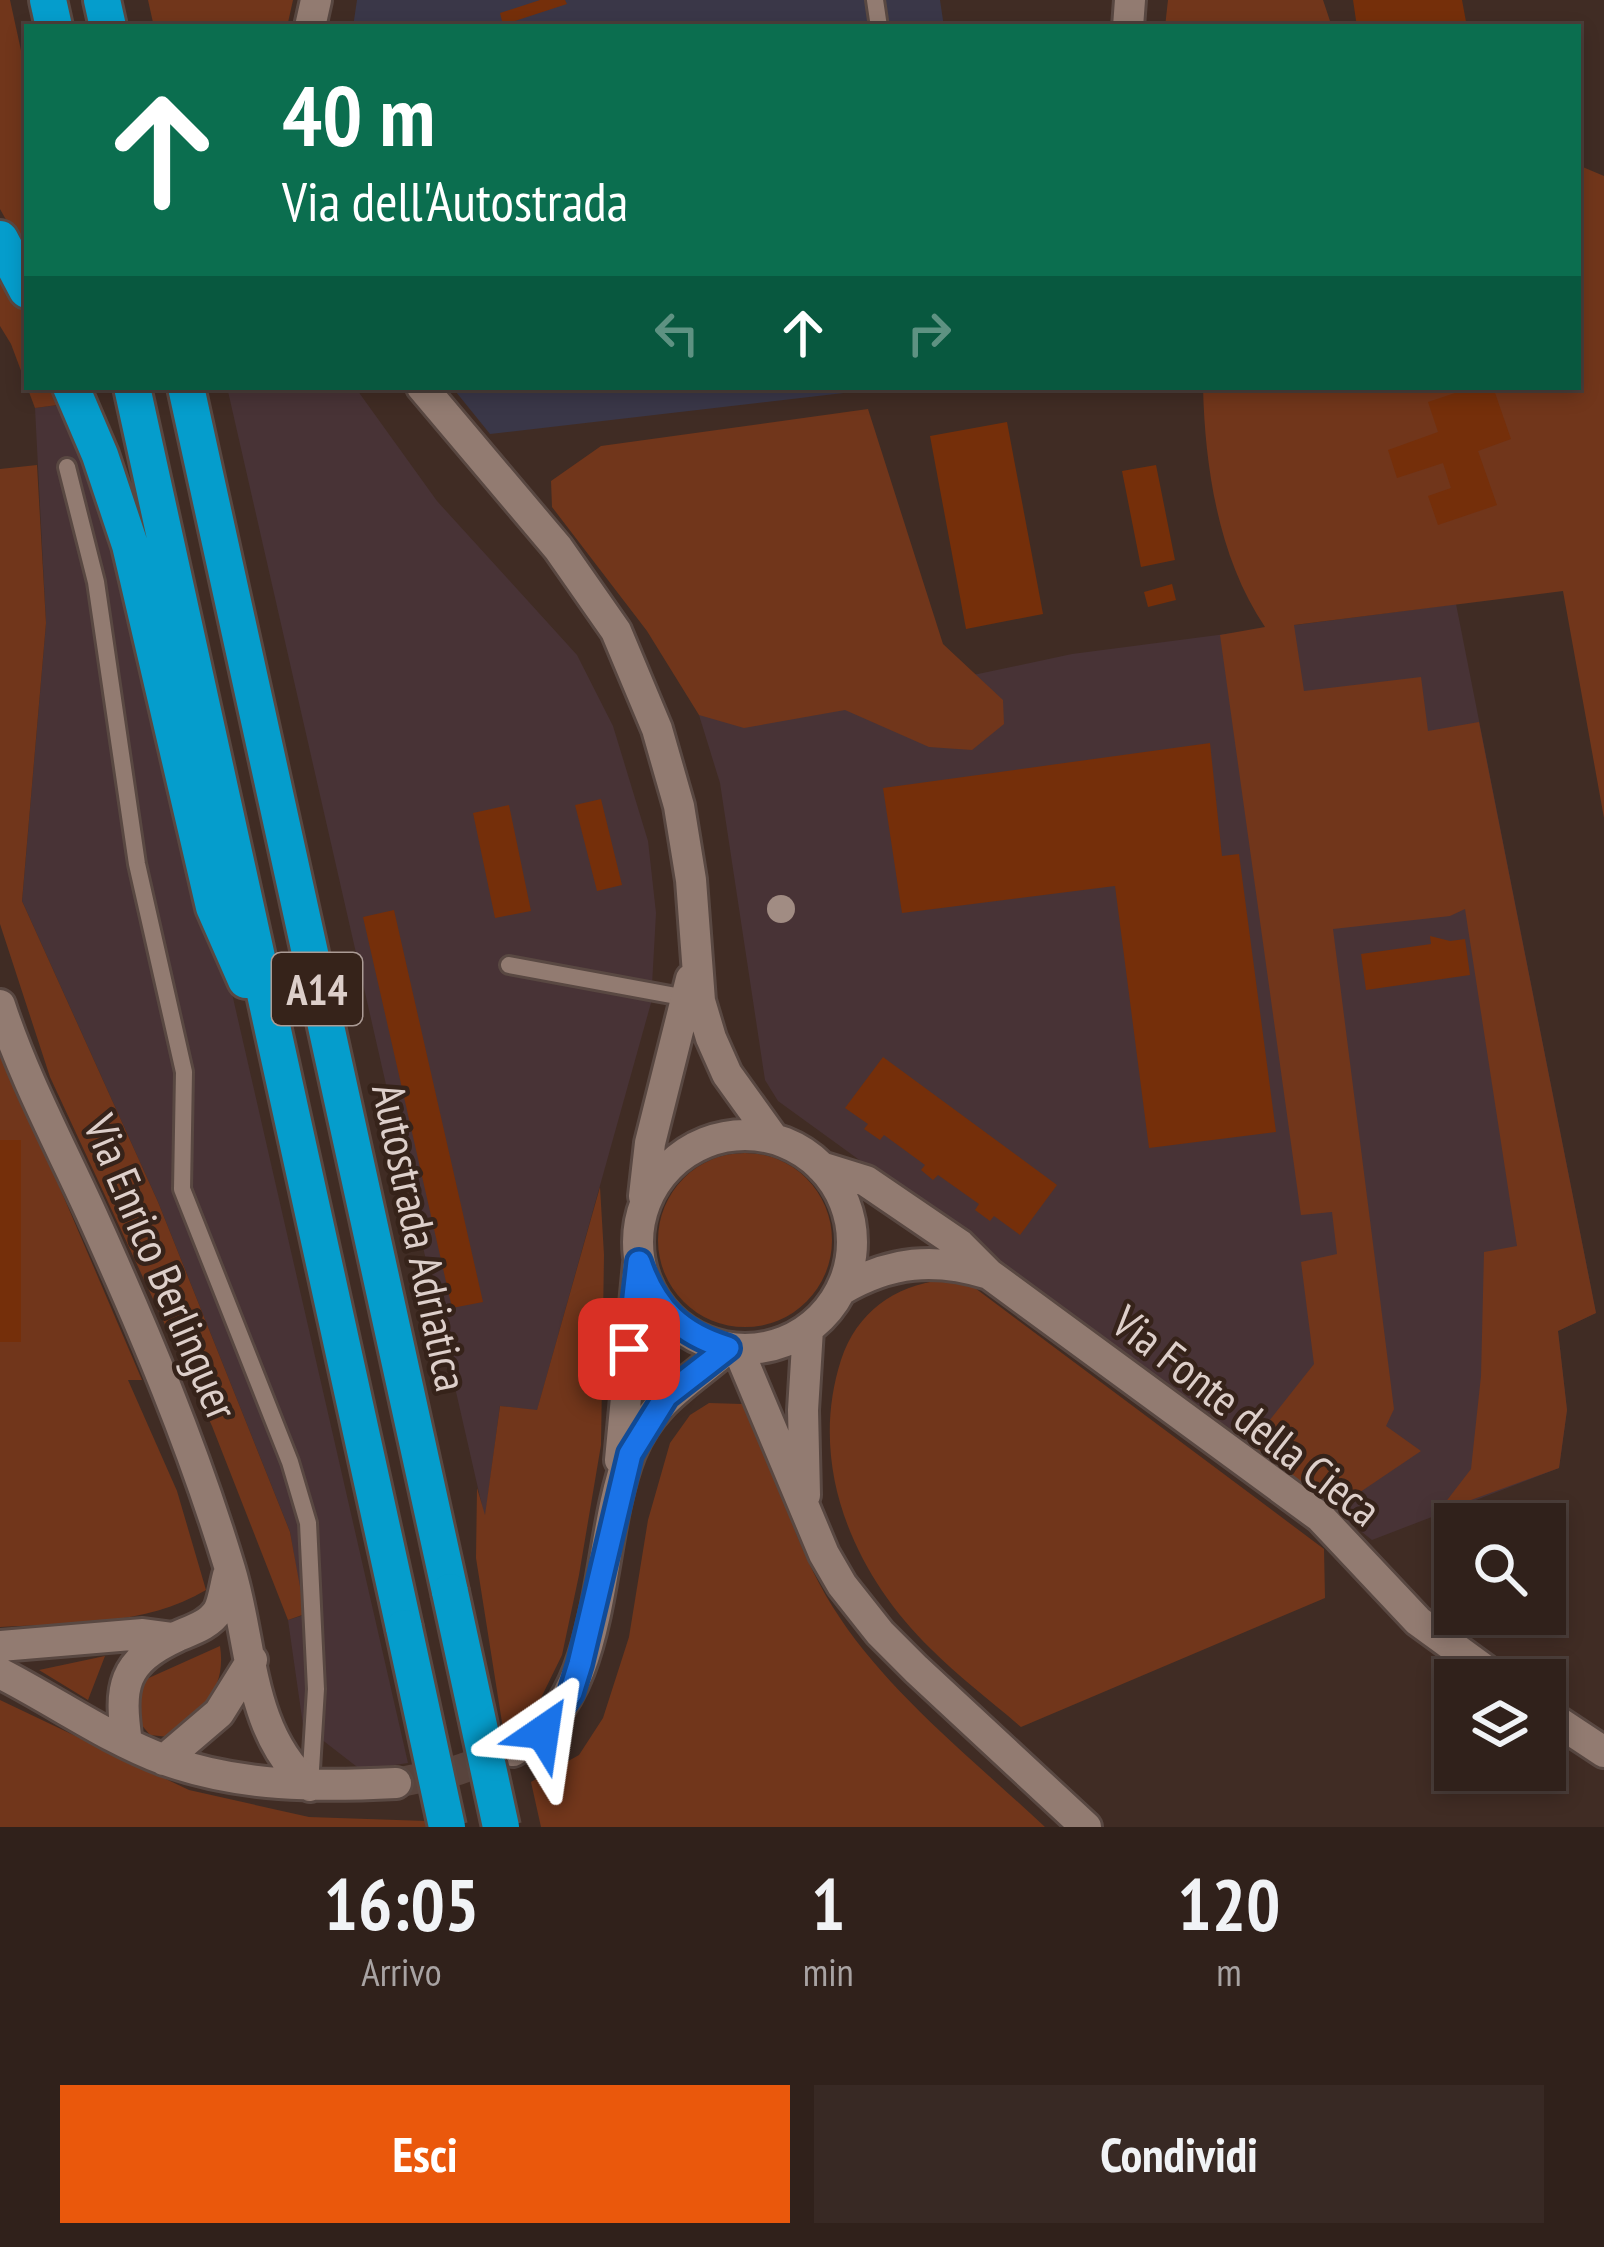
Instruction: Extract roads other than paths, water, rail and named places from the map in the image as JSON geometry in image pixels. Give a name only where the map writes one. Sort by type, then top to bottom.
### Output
[{"type":"highway","points":[[0,239],[24,284]]},
{"type":"highway","points":[[72,390],[130,545],[214,907],[279,1059]]},
{"type":"highway","name":"A14","points":[[134,390],[447,1827]]},
{"type":"highway","name":"Autostrada Adriatica","points":[[187,390],[501,1827]]},
{"type":"street","points":[[425,390],[558,548],[616,631],[670,767],[686,842],[700,1001],[711,1038],[727,1074],[773,1138]]},
{"type":"street","points":[[615,1514],[650,1143],[696,962]]},
{"type":"street","name":"Via Enrico Berlinguer","points":[[0,1004],[189,1439],[230,1569],[263,1719],[273,1744],[310,1786]]},
{"type":"street","points":[[639,1262],[654,1298],[680,1328],[703,1341],[733,1348],[775,1345],[808,1329],[841,1290],[849,1269],[851,1225],[835,1184],[791,1144],[773,1138],[747,1134],[695,1146],[673,1161],[644,1205]]},
{"type":"street","name":"Via Fonte della Cieca","points":[[821,1167],[866,1181],[960,1245],[989,1274],[1320,1517],[1418,1621],[1470,1659]]},
{"type":"street","name":"Via Fonte della Cieca","points":[[841,1290],[875,1272],[913,1263],[939,1263],[989,1274]]},
{"type":"street","points":[[806,1513],[803,1410],[808,1329]]},
{"type":"street","points":[[733,1348],[842,1586],[880,1633],[1086,1827]]},
{"type":"street","points":[[513,1751],[543,1732],[571,1693],[630,1454],[653,1411],[666,1396],[733,1348]]},
{"type":"street","points":[[127,1743],[125,1679],[173,1638],[198,1629],[218,1612],[230,1569]]},
{"type":"street","points":[[0,1646],[143,1634],[173,1638]]},
{"type":"street","points":[[164,1760],[219,1713],[252,1660]]},
{"type":"street","points":[[0,1673],[127,1743],[164,1760],[217,1775],[274,1785],[396,1784]]},
{"type":"street","points":[[1566,1727],[1604,1752]]},
{"type":"lane","points":[[68,467],[96,582],[137,864],[184,1072],[182,1189],[290,1462],[308,1523],[316,1689],[310,1786]]},
{"type":"lane","points":[[509,965],[687,998]]},
{"type":"tunnel","points":[[396,1783],[458,1770],[507,1753]]}]
